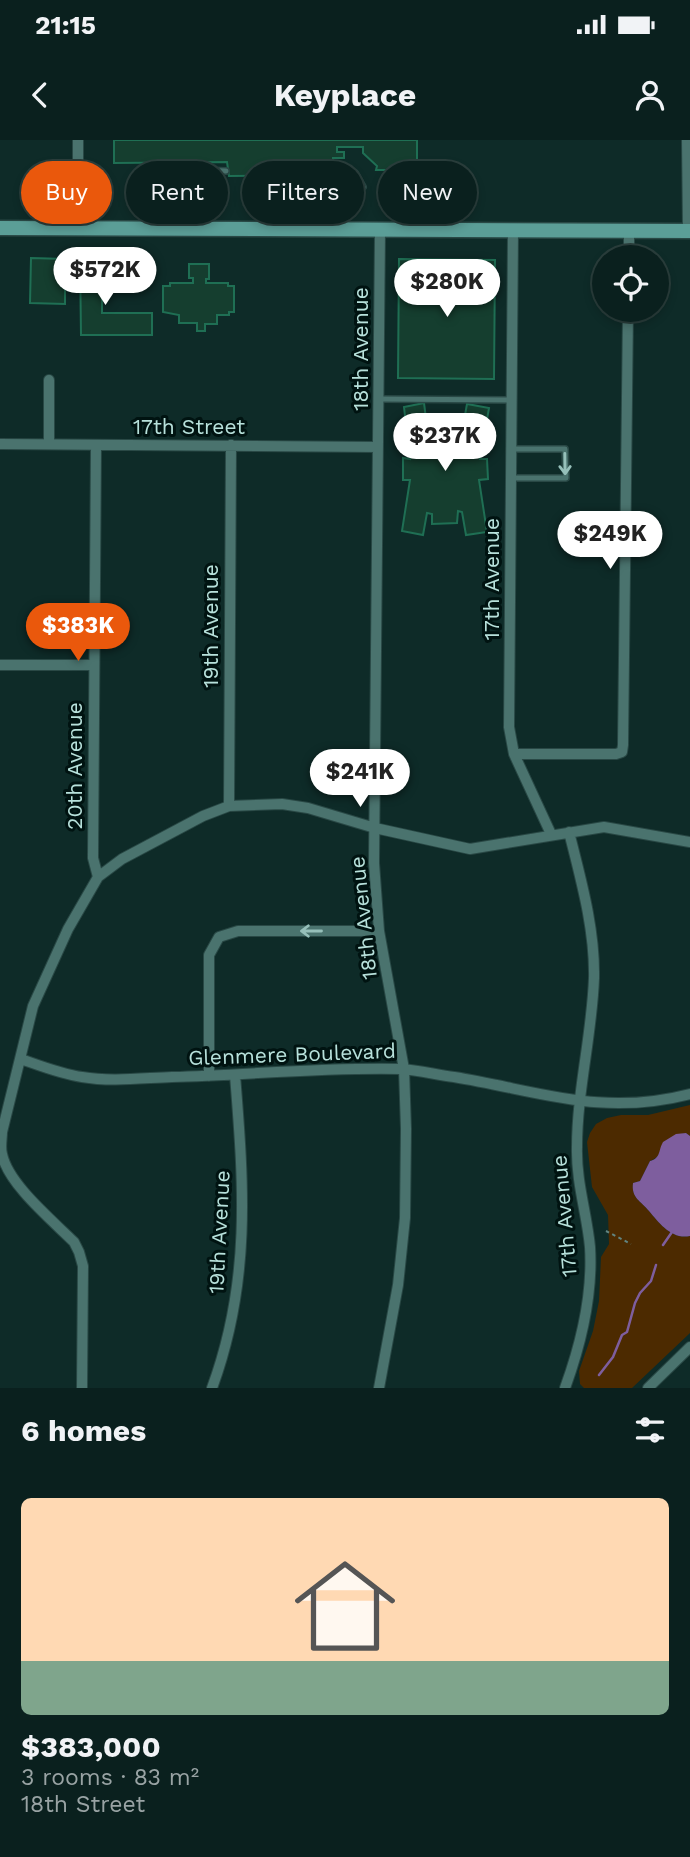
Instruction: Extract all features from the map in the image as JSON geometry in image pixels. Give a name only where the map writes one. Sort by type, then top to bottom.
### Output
[{"type":"main road","points":[[0,228],[689,232]]},
{"type":"street","points":[[78,140],[78,228]]},
{"type":"street","points":[[687,140],[689,232]]},
{"type":"street","name":"18th Avenue","points":[[379,1388],[398,1285],[405,1218],[406,1129],[404,1069],[376,895],[374,828],[380,230]]},
{"type":"street","name":"17th Avenue","points":[[513,230],[509,727],[513,754],[551,834]]},
{"type":"street","points":[[629,231],[629,245]]},
{"type":"street","points":[[513,754],[622,752],[628,322]]},
{"type":"street","points":[[49,380],[50,444]]},
{"type":"street","name":"17th Street","points":[[0,444],[378,447]]},
{"type":"street","name":"20th Avenue","points":[[96,445],[93,858],[98,877]]},
{"type":"street","name":"19th Avenue","points":[[229,806],[230,445]]},
{"type":"street","points":[[0,665],[93,665]]},
{"type":"street","points":[[82,1388],[83,1266],[79,1252],[74,1242],[16,1184],[0,1152],[2,1132],[33,1006],[68,929],[98,877],[122,859],[176,829],[229,806],[282,804],[308,808],[374,828],[470,849],[604,827],[690,842]]},
{"type":"street","name":"17th Avenue","points":[[565,1388],[585,1318],[590,1275],[590,1246],[577,1166],[579,1102],[594,980],[593,947],[587,910],[569,832]]},
{"type":"street","points":[[209,1076],[209,955],[219,937],[238,931],[380,931]]},
{"type":"street","name":"Glenmere Boulevard","points":[[21,1059],[50,1070],[93,1079],[326,1069],[404,1069],[579,1102],[659,1102],[690,1094]]},
{"type":"street","name":"19th Avenue","points":[[212,1388],[230,1329],[240,1265],[244,1186],[235,1075]]},
{"type":"street","points":[[648,1388],[690,1347]]},
{"type":"lane","points":[[379,399],[512,400]]},
{"type":"lane","points":[[511,449],[565,449],[566,478],[511,478]]},
{"type":"path","points":[[606,1231],[631,1244]]},
{"type":"shaded area","points":[[690,1105],[690,1136],[686,1133],[668,1140],[659,1155],[650,1161],[640,1181],[633,1183],[633,1188],[637,1199],[666,1230],[683,1237],[690,1236],[690,1333],[632,1388],[584,1388],[580,1384],[579,1371],[593,1331],[599,1301],[601,1257],[609,1244],[608,1215],[592,1187],[587,1142],[590,1133],[596,1124],[607,1118],[648,1115]]},
{"type":"shaded area","points":[[686,1133],[690,1136],[690,1236],[683,1237],[662,1225],[637,1199],[633,1183],[640,1181],[650,1161],[658,1156],[663,1142],[676,1134]]},
{"type":"building","points":[[114,140],[417,140],[417,161],[378,161],[378,170],[363,153],[363,147],[337,147],[337,152],[344,152],[344,158],[333,158],[333,161],[242,161],[242,176],[229,176],[228,161],[114,163]]},
{"type":"building","points":[[80,257],[102,257],[102,313],[152,313],[152,335],[81,335]]},
{"type":"building","points":[[31,258],[65,259],[65,304],[30,303]]},
{"type":"building","points":[[399,259],[495,260],[494,379],[398,378]]},
{"type":"building","points":[[189,264],[209,264],[209,279],[206,279],[206,283],[228,283],[228,286],[234,286],[234,312],[217,315],[217,324],[205,324],[205,331],[197,331],[197,323],[179,323],[179,315],[163,312],[163,286],[170,286],[170,283],[193,283],[193,278],[189,278]]},
{"type":"building","points":[[424,403],[429,442],[431,443],[432,434],[452,435],[452,448],[459,448],[467,404],[489,408],[480,459],[487,459],[488,479],[479,480],[487,532],[466,535],[462,512],[458,511],[457,523],[432,524],[432,514],[427,513],[423,535],[402,531],[410,480],[403,480],[403,458],[410,459],[404,407]]},
{"type":"waterway","points":[[663,1245],[672,1232]]},
{"type":"waterway","points":[[599,1375],[613,1357],[622,1335],[627,1332],[635,1303],[651,1281],[656,1265]]}]
